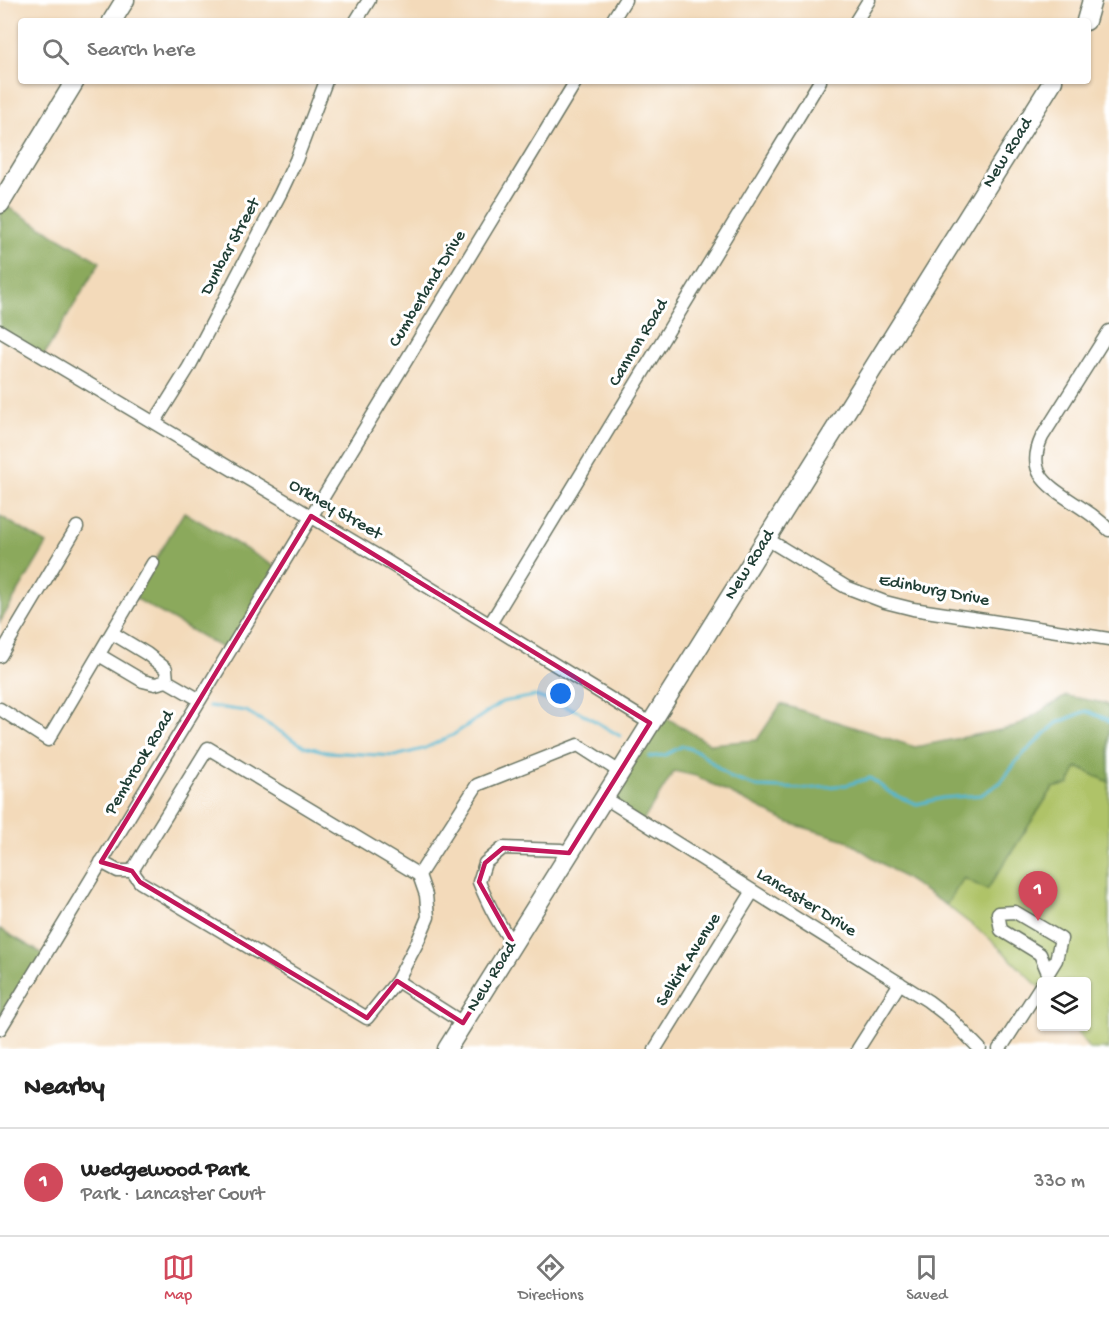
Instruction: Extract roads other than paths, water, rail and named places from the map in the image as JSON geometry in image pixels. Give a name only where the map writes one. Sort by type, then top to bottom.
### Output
[{"type":"street","points":[[114,18],[125,0]]},
{"type":"street","points":[[358,18],[369,0]]},
{"type":"street","points":[[614,18],[625,0]]},
{"type":"street","points":[[858,18],[869,0]]},
{"type":"street","points":[[1087,18],[1092,0]]},
{"type":"street","points":[[0,204],[73,84]]},
{"type":"street","name":"Dunbar Street","points":[[154,423],[189,367],[280,194],[296,160],[325,84]]},
{"type":"street","name":"Cumberland Drive","points":[[311,516],[574,84]]},
{"type":"street","name":"Cannon Road","points":[[490,624],[818,84]]},
{"type":"street","name":"New Road","points":[[447,1049],[1051,84]]},
{"type":"street","name":"Orkney Street","points":[[0,331],[311,516],[650,723]]},
{"type":"street","points":[[1109,332],[1042,437],[1036,454],[1037,471],[1042,479],[1050,487],[1100,520],[1109,530]]},
{"type":"street","name":"Pembrook Road","points":[[0,1029],[311,516]]},
{"type":"street","points":[[0,656],[77,527]]},
{"type":"street","name":"Edinburg Drive","points":[[767,539],[846,587],[885,602],[913,609],[1109,639]]},
{"type":"street","points":[[0,709],[48,740],[153,563]]},
{"type":"street","points":[[112,633],[147,654],[166,669],[167,681]]},
{"type":"street","points":[[99,655],[143,681],[155,684],[167,681],[200,700]]},
{"type":"street","points":[[419,875],[477,785],[578,746],[620,772]]},
{"type":"street","points":[[208,748],[419,875],[426,896],[428,917],[397,981],[367,1018],[140,882],[132,871],[208,748]]},
{"type":"street","name":"Lancaster Drive","points":[[605,798],[928,1001],[950,1018],[980,1049]]},
{"type":"street","points":[[513,943],[502,930],[487,903],[479,882],[485,863],[503,848],[561,850],[569,853]]},
{"type":"street","points":[[101,862],[118,871],[132,871]]},
{"type":"street","name":"Selkirk Avenue","points":[[655,1049],[753,891]]},
{"type":"street","points":[[1015,912],[1061,939],[1056,960],[1044,980],[1040,954],[1001,930],[998,913],[1015,912]]},
{"type":"street","points":[[397,981],[463,1023]]},
{"type":"street","points":[[858,1049],[900,983]]},
{"type":"street","points":[[999,1049],[1037,991]]},
{"type":"waterway","points":[[209,706],[246,711],[304,746],[328,752],[395,756],[423,749],[453,735],[502,702],[535,696],[578,711],[620,736]]},
{"type":"waterway","points":[[649,757],[665,755],[682,746],[699,752],[731,778],[758,787],[806,789],[846,785],[870,778],[892,794],[917,804],[942,798],[981,795],[1001,782],[1019,758],[1057,723],[1086,711],[1109,722]]},
{"type":"place","name":"Wedgewood Park","points":[[1038,921]]}]
